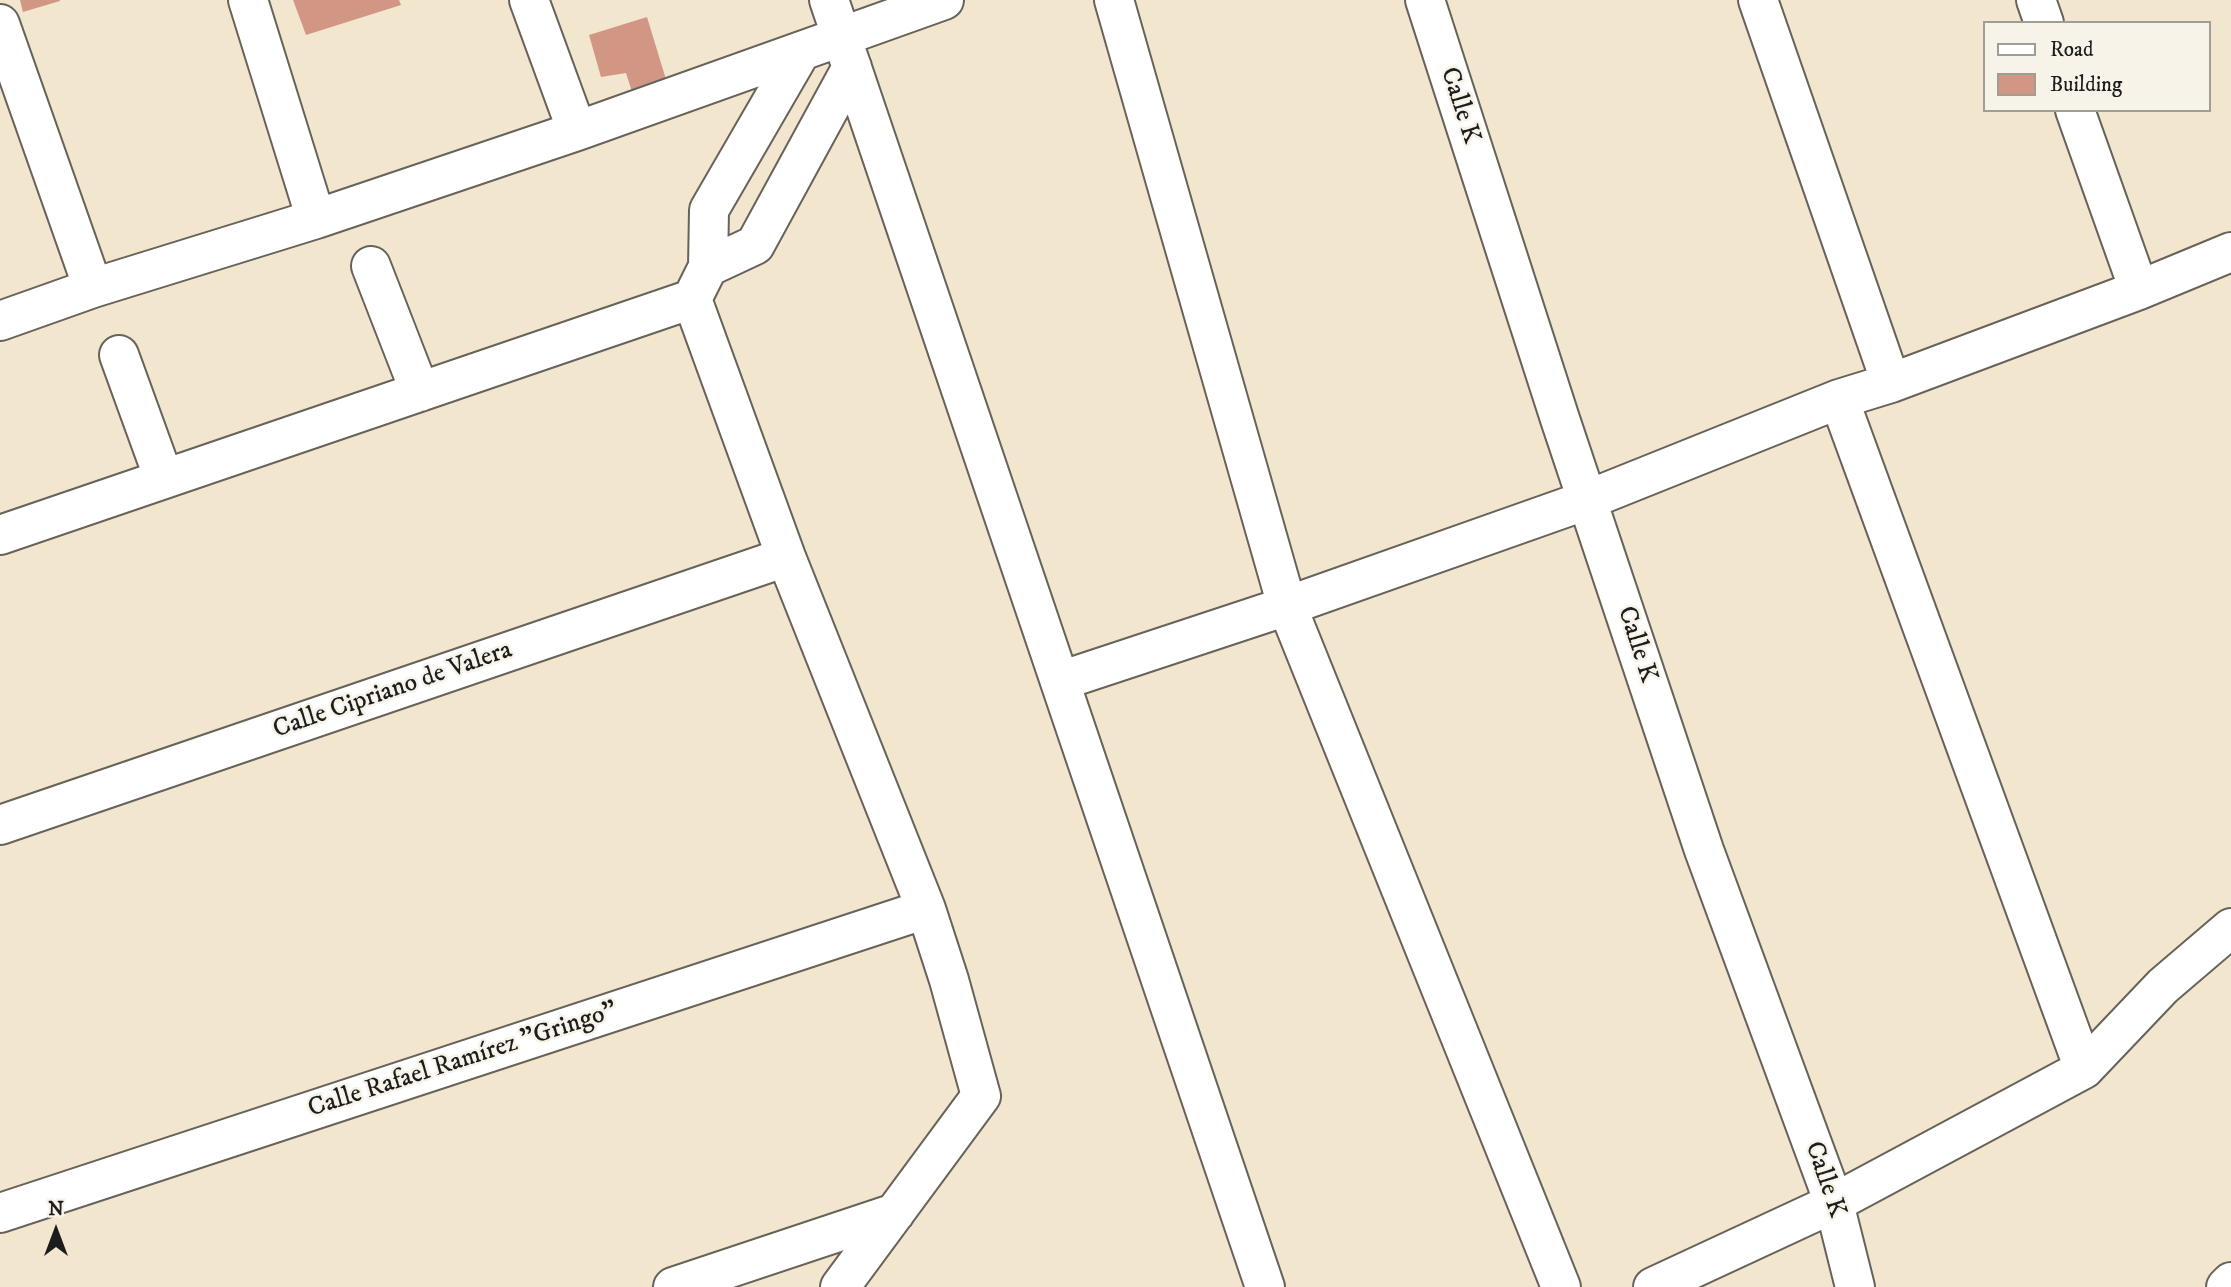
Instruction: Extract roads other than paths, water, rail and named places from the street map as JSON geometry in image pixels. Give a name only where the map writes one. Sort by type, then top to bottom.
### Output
[{"type":"street","points":[[248,0],[316,219]]},
{"type":"street","points":[[528,0],[577,131]]},
{"type":"street","points":[[829,0],[1265,1287]]},
{"type":"street","points":[[0,321],[93,288],[316,219],[800,53],[848,51],[944,0]]},
{"type":"street","points":[[1114,0],[1287,606],[1561,1287]]},
{"type":"street","name":"Calle K","points":[[1425,0],[1704,850],[1834,1203],[1855,1287]]},
{"type":"street","points":[[1758,0],[1891,383]]},
{"type":"street","points":[[2036,0],[2044,21]]},
{"type":"street","points":[[0,24],[93,288]]},
{"type":"street","points":[[0,535],[420,392],[700,283],[755,245],[848,51]]},
{"type":"street","points":[[800,53],[709,210],[700,283],[786,557],[926,909],[981,1096],[840,1287]]},
{"type":"street","points":[[2076,112],[2139,290]]},
{"type":"street","points":[[1060,681],[1287,606],[1587,500],[1839,399],[1891,383],[2139,290],[2231,252]]},
{"type":"street","points":[[371,266],[420,392]]},
{"type":"street","points":[[119,355],[164,479]]},
{"type":"street","points":[[1839,399],[2084,1069]]},
{"type":"street","name":"Calle Cipriano de Valera","points":[[0,825],[786,557]]},
{"type":"street","name":"Calle Rafael Ramírez \"Gringo\"","points":[[0,1213],[926,909]]},
{"type":"street","points":[[1653,1287],[1834,1203],[2084,1069],[2162,986],[2231,928]]},
{"type":"street","points":[[673,1287],[895,1213]]},
{"type":"street","points":[[2226,1287],[2231,1282]]}]
